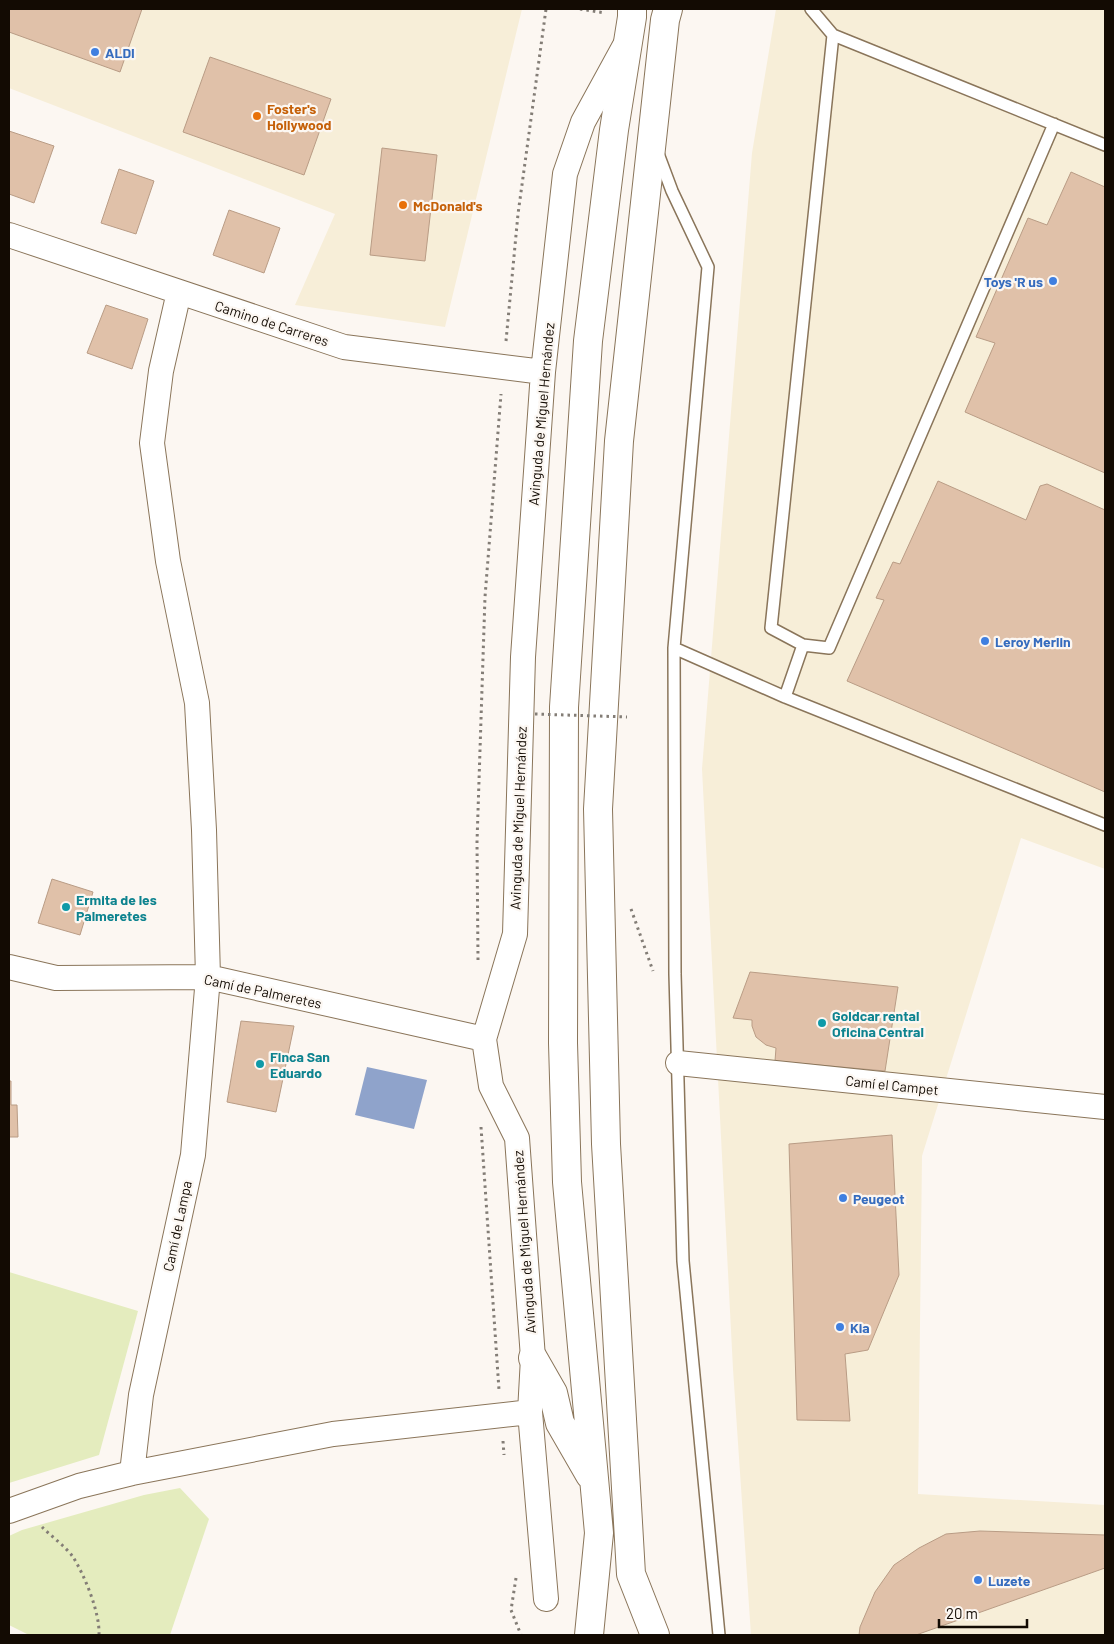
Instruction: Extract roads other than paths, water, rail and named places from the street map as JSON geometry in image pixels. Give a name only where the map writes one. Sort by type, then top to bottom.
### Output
[{"type":"main road","points":[[589,1635],[599,1533],[567,1182],[563,1043],[564,706],[588,341],[612,140],[632,9]]},
{"type":"main road","points":[[655,1635],[631,1574],[606,1144],[598,809],[619,441],[665,20],[668,9]]},
{"type":"main road","points":[[533,1358],[553,1393],[560,1423],[594,1484]]},
{"type":"street","name":"Avinguda de Miguel Hernández","points":[[546,1599],[530,1412],[533,1358],[517,1138],[491,1086],[484,1039],[515,934],[523,657],[543,372],[565,174],[583,122],[627,41]]},
{"type":"street","name":"Camino de Carreres","points":[[9,235],[344,347],[543,372]]},
{"type":"street","name":"Camí de Lampa","points":[[132,1473],[141,1395],[192,1155],[208,977],[204,830],[197,703],[168,561],[152,443],[161,371],[179,292]]},
{"type":"street","name":"Camí de Palmeretes","points":[[9,967],[56,978],[208,977],[484,1039]]},
{"type":"street","name":"Camí el Campet","points":[[678,1062],[1105,1107]]},
{"type":"street","points":[[15,1508],[79,1486],[132,1473],[333,1434],[530,1412]]},
{"type":"lane","points":[[811,9],[833,35],[1105,145]]},
{"type":"lane","points":[[833,35],[771,628],[803,645],[829,648],[1054,124]]},
{"type":"lane","points":[[653,139],[672,191],[708,267],[674,648],[675,964],[683,1261],[719,1635]]},
{"type":"lane","points":[[785,697],[803,645]]},
{"type":"lane","points":[[674,648],[785,697],[1105,825]]},
{"type":"water","points":[[367,1067],[427,1080],[414,1129],[355,1115]]},
{"type":"place","name":"ALDI","points":[[95,52]]},
{"type":"place","name":"Foster's Hollywood","points":[[257,116]]},
{"type":"place","name":"McDonald's","points":[[403,205]]},
{"type":"place","name":"Toys 'R us","points":[[1053,281]]},
{"type":"place","name":"Leroy Merlin","points":[[985,641]]},
{"type":"place","name":"Ermita de les Palmeretes","points":[[66,907]]},
{"type":"place","name":"Goldcar rental Oficina Central","points":[[822,1023]]},
{"type":"place","name":"Finca San Eduardo","points":[[260,1064]]},
{"type":"place","name":"Peugeot","points":[[843,1198]]},
{"type":"place","name":"Kia","points":[[840,1327]]},
{"type":"place","name":"Luzete","points":[[978,1580]]}]
